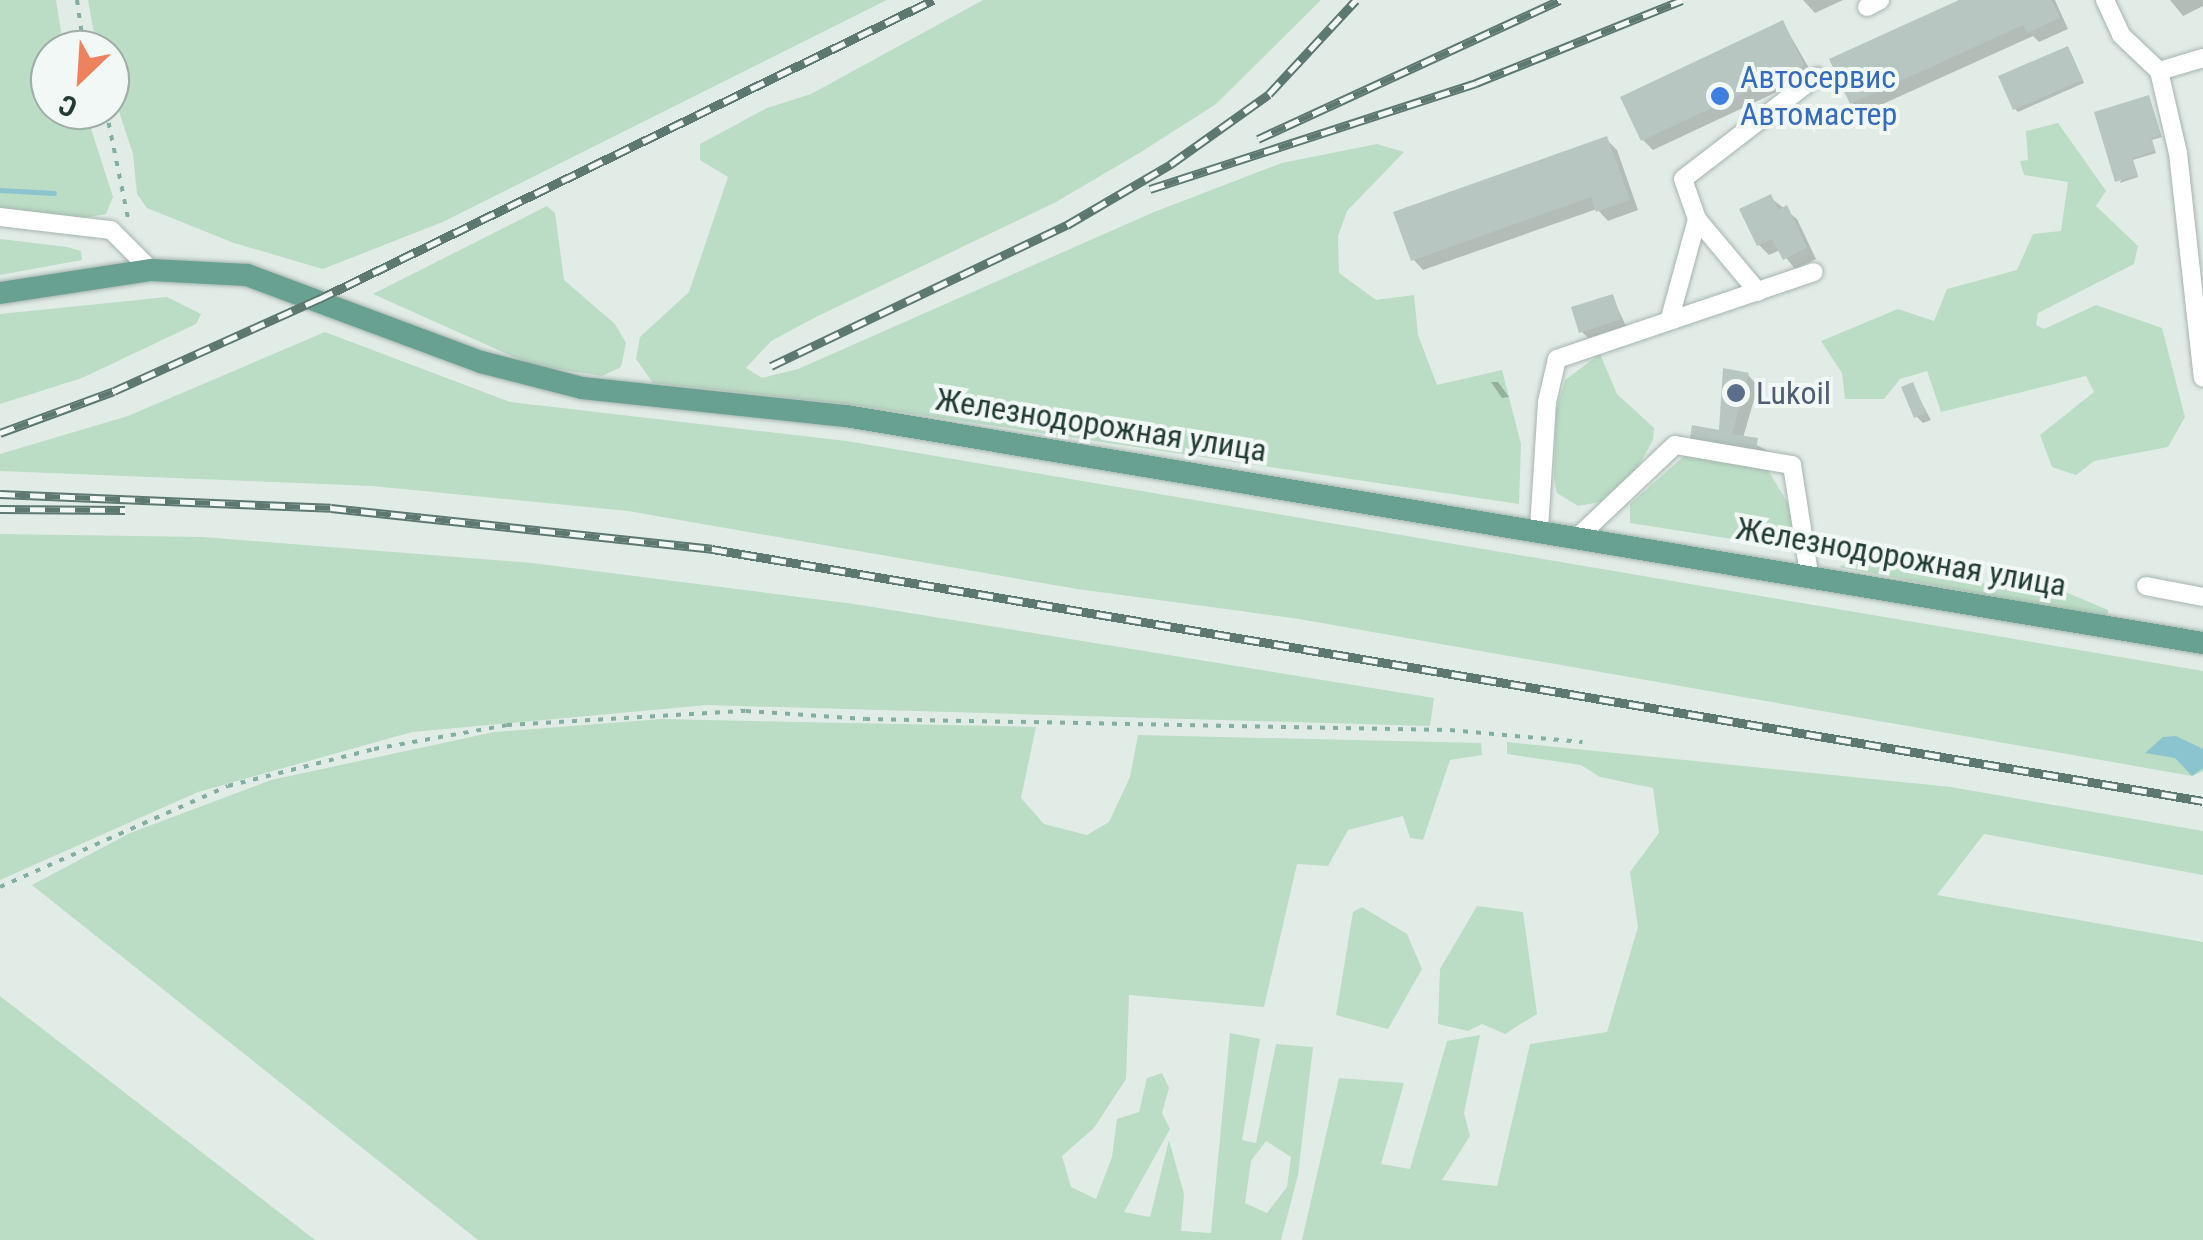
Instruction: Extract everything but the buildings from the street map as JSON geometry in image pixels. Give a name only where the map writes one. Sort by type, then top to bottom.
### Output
[{"type":"main road","name":"Железнодорожная улица","points":[[0,294],[152,270],[246,274],[481,362],[582,388],[846,416],[1809,573],[2203,643]]},
{"type":"street","points":[[2105,0],[2122,35],[2159,71],[2178,153],[2203,378]]},
{"type":"street","points":[[2159,71],[2203,58]]},
{"type":"street","points":[[1758,292],[1698,219],[1683,179],[1816,77]]},
{"type":"street","points":[[0,217],[111,230],[152,270]]},
{"type":"street","points":[[1670,318],[1698,219]]},
{"type":"street","points":[[1539,529],[1547,402],[1557,359],[1814,272]]},
{"type":"street","points":[[1579,536],[1675,445],[1792,465],[1809,573]]},
{"type":"street","points":[[2146,586],[2203,597]]},
{"type":"path","points":[[76,0],[81,30]]},
{"type":"path","points":[[110,130],[131,235]]},
{"type":"path","points":[[0,887],[228,786],[374,749],[507,725],[746,711],[864,720],[1450,730],[1582,742]]},
{"type":"green space","points":[[0,0],[56,0],[61,30],[30,30],[30,130],[91,130],[113,197],[106,214],[79,219],[0,209]]},
{"type":"green space","points":[[88,0],[887,0],[445,221],[323,269],[234,243],[147,208],[137,194],[133,154],[125,130],[130,130],[130,30],[93,30]]},
{"type":"green space","points":[[983,0],[1321,0],[1216,104],[1141,152],[1056,202],[771,341],[746,368],[762,378],[798,369],[1154,212],[1282,163],[1377,144],[1404,152],[1347,211],[1338,236],[1339,273],[1376,300],[1414,295],[1418,335],[1437,385],[1502,370],[1521,444],[1519,504],[853,405],[653,383],[636,359],[640,337],[689,292],[728,177],[700,160],[700,144],[767,108],[811,94]]},
{"type":"green space","points":[[2058,123],[2106,191],[2096,206],[2138,246],[2134,264],[2038,313],[2036,325],[2044,329],[2096,305],[2162,328],[2185,417],[2168,447],[2094,461],[2076,475],[2052,467],[2040,435],[2094,392],[2086,376],[1941,412],[1927,371],[1900,379],[1884,399],[1845,399],[1842,373],[1821,341],[1898,309],[1934,321],[1947,289],[2017,270],[2033,234],[2061,231],[2068,182],[2024,175],[2020,161],[2028,160],[2026,131]]},
{"type":"green space","points":[[547,206],[555,213],[564,280],[615,324],[626,343],[621,367],[602,376],[532,365],[373,294]]},
{"type":"green space","points":[[0,239],[67,247],[81,251],[82,260],[0,275]]},
{"type":"green space","points":[[167,297],[201,314],[196,324],[82,378],[0,404],[0,314]]},
{"type":"green space","points":[[325,332],[510,402],[847,441],[2203,671],[2203,771],[2192,776],[1299,619],[1077,589],[628,511],[372,486],[0,471],[0,454],[128,416]]},
{"type":"green space","points":[[1600,354],[1617,394],[1654,428],[1653,440],[1638,467],[1600,502],[1578,506],[1557,493],[1556,411],[1565,380]]},
{"type":"green space","points":[[1690,451],[1768,470],[1790,507],[1795,540],[1789,548],[1630,523],[1630,504]]},
{"type":"green space","points":[[0,534],[203,537],[532,563],[854,604],[1434,698],[1430,726],[707,705],[412,732],[198,792],[0,880]]},
{"type":"green space","points":[[1863,557],[1934,578],[2063,591],[2108,610],[2107,619],[1839,567]]},
{"type":"green space","points":[[661,719],[1036,727],[1021,798],[1044,824],[1087,835],[1109,822],[1130,777],[1138,735],[1481,743],[1482,755],[1450,760],[1423,840],[1410,838],[1403,816],[1348,830],[1328,866],[1297,864],[1264,1007],[1129,995],[1126,1079],[1094,1128],[1062,1156],[1071,1187],[1096,1199],[1112,1157],[1117,1119],[1139,1112],[1147,1078],[1162,1073],[1169,1088],[1162,1113],[1170,1129],[1124,1212],[1150,1217],[1169,1140],[1184,1194],[1181,1231],[1211,1233],[1230,1033],[1260,1039],[1242,1140],[1256,1143],[1276,1044],[1313,1047],[1298,1175],[1281,1240],[478,1240],[32,885],[130,833],[271,780],[494,732]],"holes":[[[1266,1141],[1291,1157],[1287,1187],[1267,1213],[1245,1203],[1251,1161]]]},
{"type":"green space","points":[[1507,742],[1951,787],[2203,831],[2203,875],[1984,834],[1937,895],[2203,942],[2203,1240],[1302,1240],[1339,1078],[1404,1083],[1381,1164],[1410,1169],[1447,1041],[1480,1035],[1464,1113],[1470,1136],[1442,1180],[1497,1186],[1530,1044],[1607,1032],[1638,927],[1630,872],[1659,833],[1653,788],[1600,777],[1581,765],[1507,754]]},
{"type":"green space","points":[[1477,906],[1523,912],[1537,1014],[1505,1034],[1482,1024],[1468,1031],[1438,1024],[1440,969]]},
{"type":"green space","points":[[1362,907],[1407,934],[1422,969],[1388,1029],[1336,1015],[1353,912]]},
{"type":"green space","points":[[0,996],[315,1240],[0,1240]]},
{"type":"water","points":[[2176,736],[2203,749],[2203,768],[2192,776],[2175,758],[2145,753],[2163,737]]},
{"type":"waterway","points":[[0,190],[54,193]]},
{"type":"railway","points":[[0,433],[114,391],[319,299],[933,0]]},
{"type":"railway","points":[[771,366],[1067,225],[1171,164],[1269,94],[1356,0]]},
{"type":"railway","points":[[1258,139],[1560,0]]},
{"type":"railway","points":[[1150,189],[1476,83],[1682,0]]},
{"type":"railway","points":[[0,494],[331,508],[712,549],[2203,801]]},
{"type":"railway","points":[[0,509],[125,510]]},
{"type":"place","name":"Автосервис Автомастер","points":[[1720,96]]},
{"type":"place","name":"Lukoil","points":[[1736,393]]}]
